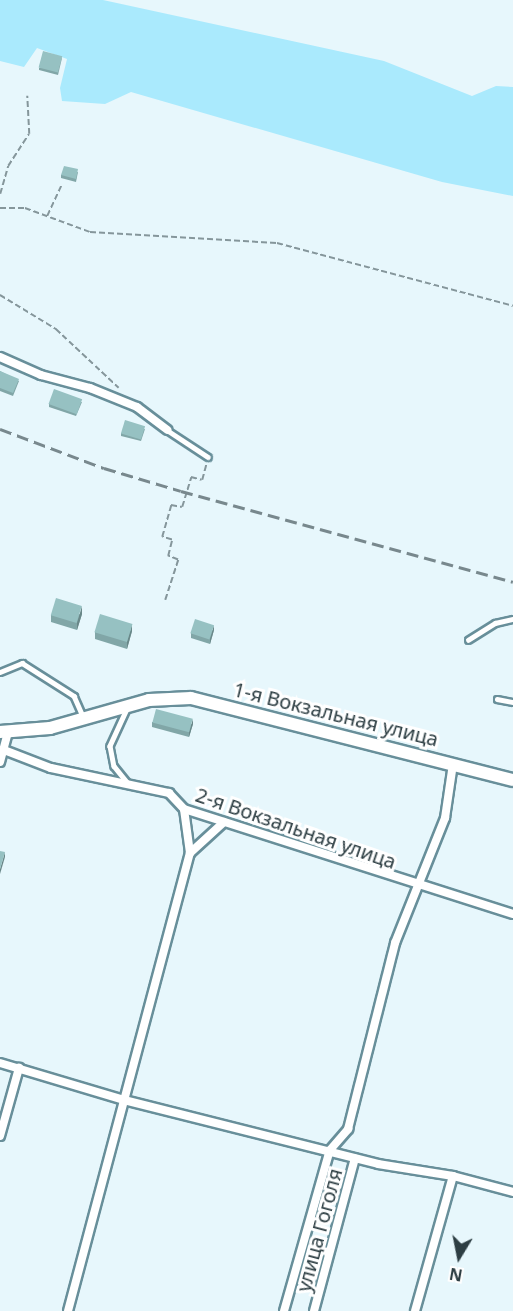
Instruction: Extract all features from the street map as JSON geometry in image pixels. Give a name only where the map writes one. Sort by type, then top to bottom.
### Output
[{"type":"main road","name":"1-я Вокзальная улица","points":[[4,733],[84,718],[149,700],[191,698],[513,780]]},
{"type":"street","points":[[0,357],[41,375],[90,388],[137,407],[167,430]]},
{"type":"street","points":[[0,762],[4,750],[4,733]]},
{"type":"street","name":"2-я Вокзальная улица","points":[[4,750],[51,768],[169,793],[184,809],[513,914]]},
{"type":"street","points":[[284,1311],[330,1150],[348,1129],[394,943],[420,886],[445,818],[453,764]]},
{"type":"street","points":[[68,1311],[190,853],[184,809]]},
{"type":"street","points":[[190,853],[224,822]]},
{"type":"street","points":[[0,1062],[123,1100],[356,1158],[453,1176],[513,1192]]},
{"type":"street","points":[[0,1136],[19,1068]]},
{"type":"street","name":"улица Гоголя","points":[[314,1311],[356,1158]]},
{"type":"street","points":[[415,1311],[453,1176]]},
{"type":"lane","points":[[167,430],[208,457]]},
{"type":"lane","points":[[468,640],[495,623],[513,619]]},
{"type":"lane","points":[[0,672],[22,663],[74,696],[84,718]]},
{"type":"lane","points":[[497,699],[513,702]]},
{"type":"lane","points":[[129,706],[110,746],[114,766],[129,785]]},
{"type":"path","points":[[0,194],[8,166],[29,134],[27,96]]},
{"type":"path","points":[[47,216],[60,186]]},
{"type":"path","points":[[0,208],[25,208],[90,232],[277,243],[513,306]]},
{"type":"path","points":[[0,295],[56,329],[120,390]]},
{"type":"path","points":[[165,600],[178,560],[168,556],[172,540],[162,537],[171,505],[182,507],[191,477],[202,480],[208,457]]},
{"type":"shaded area","points":[[0,0],[103,0],[384,61],[472,96],[496,86],[513,87],[513,196],[442,182],[131,92],[105,104],[62,101],[60,88],[67,59],[37,48],[24,67],[0,61]]},
{"type":"building","points":[[43,51],[62,56],[58,73],[39,67]]},
{"type":"building","points":[[64,166],[78,169],[76,179],[61,175]]},
{"type":"building","points":[[0,371],[19,379],[13,393],[0,388]]},
{"type":"building","points":[[54,389],[82,399],[77,414],[49,404]]},
{"type":"building","points":[[125,420],[145,426],[141,440],[121,433]]},
{"type":"building","points":[[56,598],[82,606],[77,623],[51,615]]},
{"type":"building","points":[[100,614],[133,624],[127,642],[94,632]]},
{"type":"building","points":[[195,619],[214,625],[209,639],[190,633]]},
{"type":"building","points":[[156,709],[193,719],[189,732],[152,723]]},
{"type":"building","points":[[0,851],[5,852],[0,869]]},
{"type":"railway","points":[[0,429],[104,468],[181,491],[513,582]]}]
